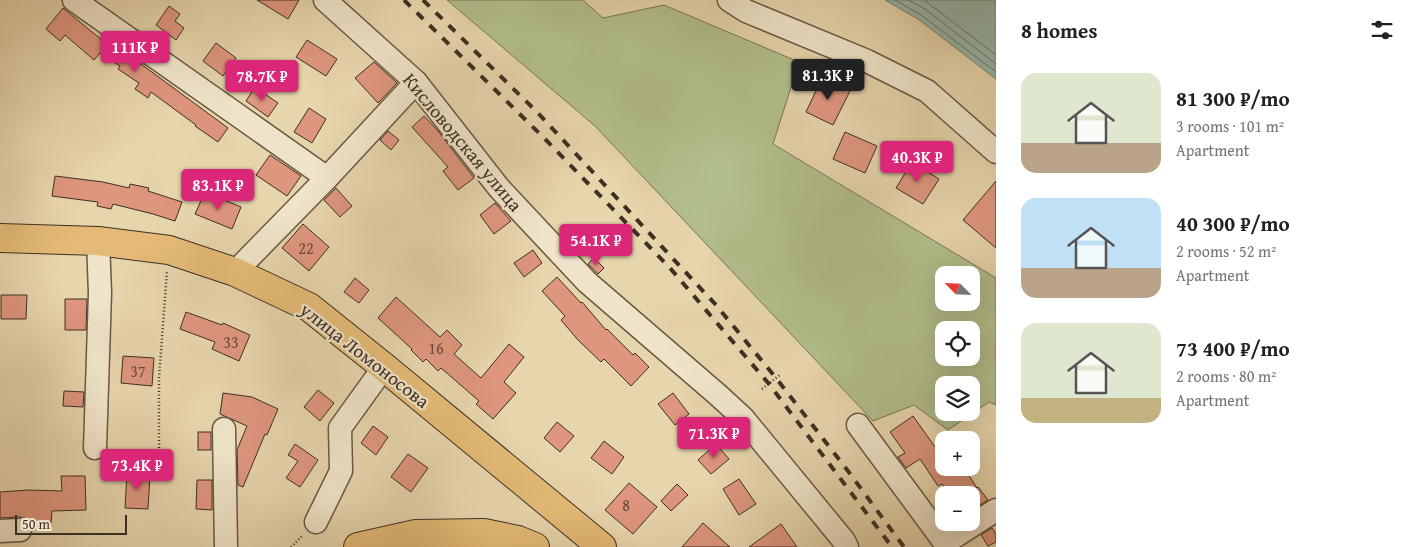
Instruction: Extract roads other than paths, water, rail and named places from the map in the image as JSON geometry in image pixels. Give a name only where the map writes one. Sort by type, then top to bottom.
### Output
[{"type":"main road","name":"улица Ломоносова","points":[[0,238],[98,241],[169,250],[235,272],[309,307],[602,547]]},
{"type":"main road","points":[[358,547],[416,534],[484,532],[518,540],[535,547]]},
{"type":"street","points":[[74,0],[327,178]]},
{"type":"street","name":"Кисловодская улица","points":[[324,0],[416,82],[499,188],[587,282],[743,418],[844,541],[846,547]]},
{"type":"street","points":[[729,0],[746,11],[867,61],[927,91],[996,152]]},
{"type":"street","points":[[235,272],[327,178],[416,82]]},
{"type":"street","points":[[95,448],[100,293],[98,241]]},
{"type":"street","points":[[316,522],[341,471],[340,428],[384,367]]},
{"type":"street","points":[[858,425],[946,545],[996,510]]},
{"type":"street","points":[[224,429],[226,547]]},
{"type":"water","points":[[885,0],[996,0],[996,79],[918,19]]},
{"type":"railway","points":[[404,0],[545,139],[670,268],[769,384],[892,547]]},
{"type":"railway","points":[[423,0],[538,113],[716,305],[776,378],[904,547]]}]
